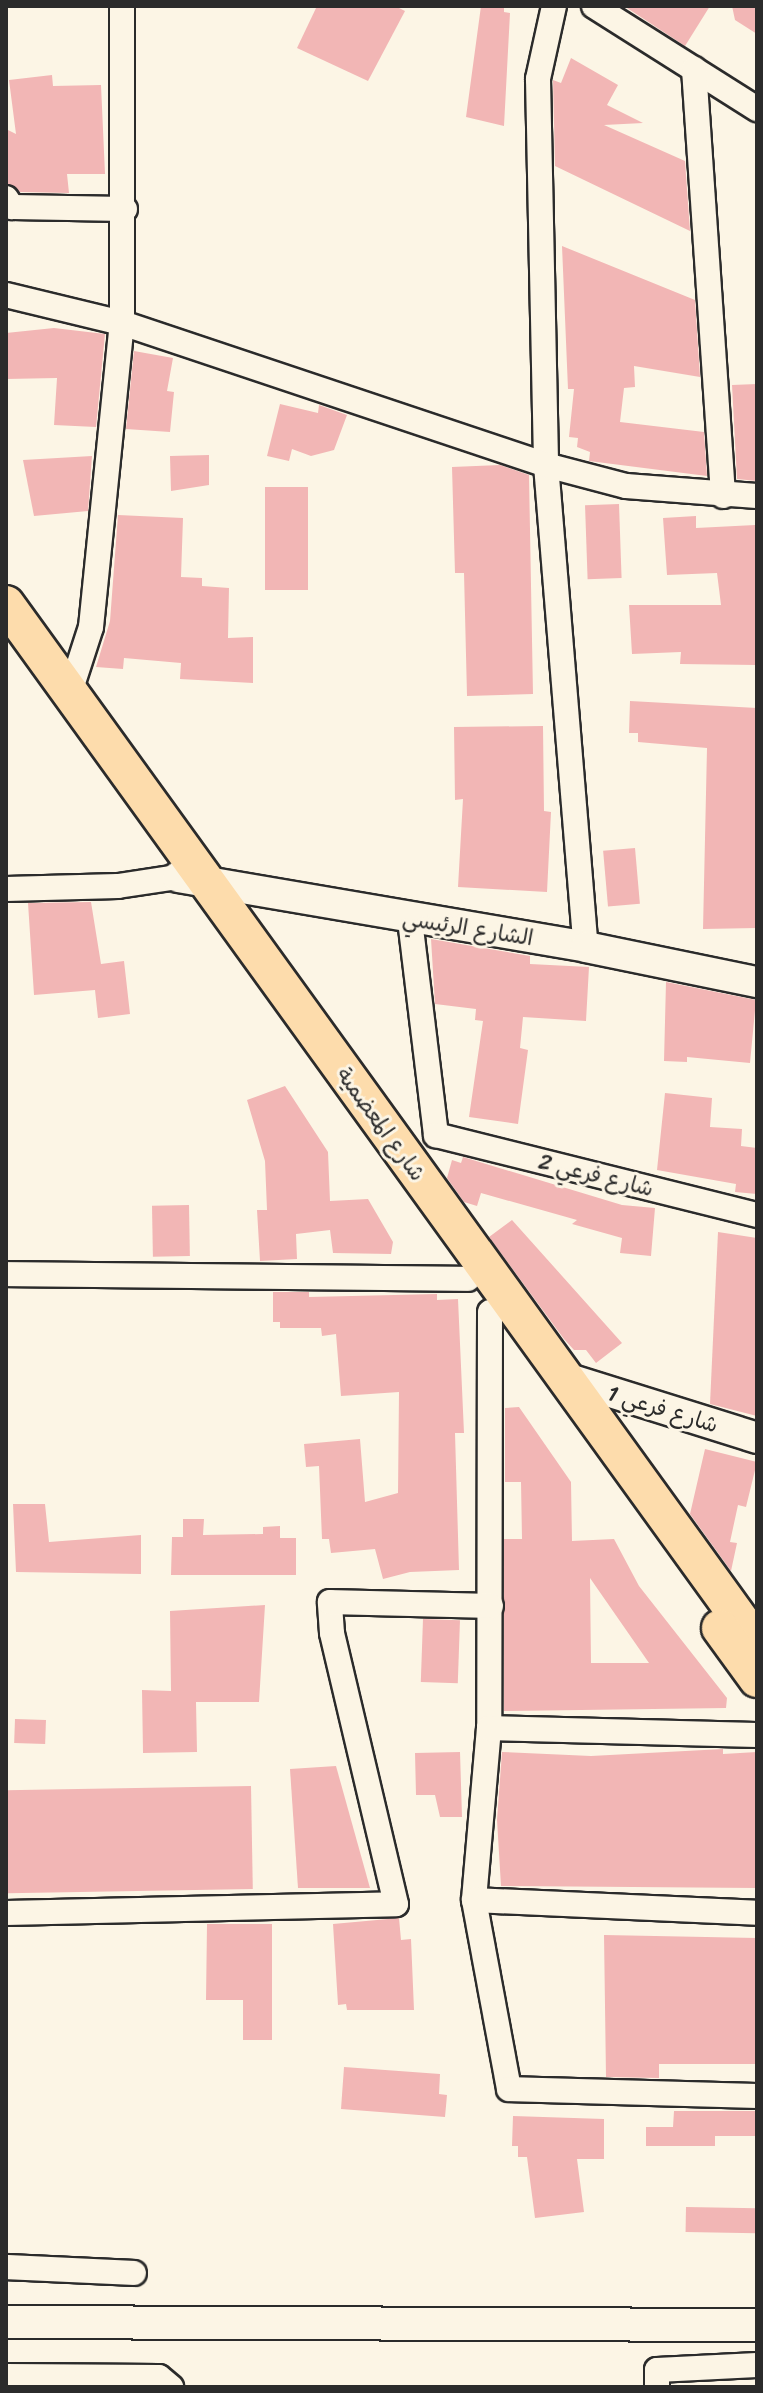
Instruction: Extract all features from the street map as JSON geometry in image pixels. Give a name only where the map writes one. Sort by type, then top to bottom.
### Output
[{"type":"main road","name":"شارع المعضمية","points":[[6,604],[69,695],[86,737],[178,877],[757,1679]]},
{"type":"main road","name":"شارع المعضمية","points":[[6,646],[214,886],[398,1150],[569,1379],[757,1643]]},
{"type":"main road","points":[[6,2322],[757,2325]]},
{"type":"street","points":[[69,695],[91,627],[122,323],[125,209],[122,6]]},
{"type":"street","points":[[554,6],[538,79],[546,465],[586,947]]},
{"type":"street","points":[[594,6],[757,109]]},
{"type":"street","points":[[694,69],[723,496]]},
{"type":"street","points":[[6,198],[12,207],[125,209]]},
{"type":"street","points":[[6,295],[122,323],[546,465],[626,486],[723,496],[757,496]]},
{"type":"street","points":[[6,889],[118,886],[178,877]]},
{"type":"street","name":"الشارع الرئيسي","points":[[178,877],[410,920],[586,947],[757,982]]},
{"type":"street","name":"شارع فرعي 2","points":[[410,920],[436,1135],[757,1215]]},
{"type":"street","points":[[6,1274],[468,1279]]},
{"type":"street","points":[[490,1312],[489,1728],[474,1900],[509,2089],[757,2096]]},
{"type":"street","name":"شارع فرعي 1","points":[[569,1379],[757,1438]]},
{"type":"street","points":[[6,1913],[396,1904],[332,1633],[330,1602],[491,1606]]},
{"type":"street","points":[[489,1728],[757,1735]]},
{"type":"street","points":[[474,1900],[757,1913]]},
{"type":"street","points":[[6,2267],[134,2273]]},
{"type":"street","points":[[657,2387],[657,2370],[757,2365]]},
{"type":"street","points":[[6,2376],[159,2377],[171,2387]]},
{"type":"building","points":[[317,6],[395,6],[405,11],[368,81],[297,48]]},
{"type":"building","points":[[481,6],[504,6],[504,12],[510,13],[504,126],[466,117]]},
{"type":"building","points":[[624,6],[710,6],[685,46]]},
{"type":"building","points":[[732,6],[757,6],[757,34],[735,20]]},
{"type":"building","points":[[571,58],[618,85],[607,105],[643,123],[604,125],[685,161],[690,231],[555,166],[553,80],[561,83]]},
{"type":"building","points":[[52,75],[53,86],[101,85],[105,174],[67,174],[69,193],[20,192],[6,183],[6,129],[16,134],[9,80]]},
{"type":"building","points":[[562,246],[695,300],[700,377],[634,366],[635,387],[624,388],[620,422],[704,432],[707,476],[589,461],[590,452],[577,447],[578,438],[569,437],[574,389],[568,389]]},
{"type":"building","points":[[54,328],[105,334],[96,427],[54,425],[57,378],[6,379],[6,333]]},
{"type":"building","points":[[134,351],[173,358],[167,391],[174,392],[170,432],[126,429]]},
{"type":"building","points":[[757,384],[757,481],[737,479],[732,385]]},
{"type":"building","points":[[280,404],[318,413],[319,405],[347,415],[334,450],[311,456],[292,449],[289,461],[267,456]]},
{"type":"building","points":[[209,455],[209,485],[171,491],[170,456]]},
{"type":"building","points":[[92,456],[88,511],[34,516],[23,460]]},
{"type":"building","points":[[500,465],[529,475],[533,694],[467,696],[464,573],[455,573],[452,467]]},
{"type":"building","points":[[265,487],[308,487],[308,590],[265,590]]},
{"type":"building","points":[[619,504],[622,578],[588,579],[585,505]]},
{"type":"building","points":[[118,515],[183,518],[181,577],[202,578],[202,586],[229,588],[228,638],[253,637],[253,683],[180,679],[181,663],[124,658],[123,669],[96,667],[110,621]]},
{"type":"building","points":[[696,516],[696,528],[755,525],[757,665],[680,664],[681,652],[632,654],[629,605],[721,605],[717,573],[667,575],[663,518]]},
{"type":"building","points":[[630,701],[757,708],[756,928],[703,929],[707,748],[638,742],[638,733],[629,733]]},
{"type":"building","points":[[543,726],[544,811],[551,812],[547,892],[458,887],[463,799],[455,800],[454,727]]},
{"type":"building","points":[[635,848],[640,904],[608,907],[603,851]]},
{"type":"building","points":[[91,902],[101,964],[124,961],[130,1014],[98,1018],[95,990],[34,995],[28,903]]},
{"type":"building","points":[[431,939],[530,956],[530,964],[589,967],[586,1021],[523,1017],[520,1048],[528,1050],[518,1124],[469,1117],[483,1021],[475,1020],[476,1009],[435,1004]]},
{"type":"building","points":[[666,982],[756,1000],[750,1063],[687,1057],[687,1062],[664,1061]]},
{"type":"building","points":[[285,1086],[328,1152],[330,1201],[368,1199],[393,1242],[391,1254],[333,1253],[330,1230],[296,1234],[297,1259],[260,1261],[257,1210],[267,1210],[265,1161],[247,1100]]},
{"type":"building","points":[[665,1093],[712,1098],[710,1127],[742,1129],[741,1146],[757,1148],[757,1194],[735,1192],[736,1184],[657,1170]]},
{"type":"building","points":[[463,1157],[622,1205],[655,1208],[651,1256],[620,1253],[622,1238],[572,1224],[577,1220],[481,1193],[477,1206],[464,1202],[447,1178],[452,1160],[461,1163]]},
{"type":"building","points":[[189,1205],[190,1256],[153,1257],[152,1206]]},
{"type":"building","points":[[512,1220],[622,1343],[596,1363],[586,1350],[574,1350],[564,1339],[489,1237]]},
{"type":"building","points":[[718,1232],[757,1238],[757,1416],[710,1404]]},
{"type":"building","points":[[273,1292],[309,1292],[309,1297],[437,1294],[437,1300],[458,1299],[464,1433],[455,1433],[459,1570],[410,1572],[383,1579],[375,1549],[331,1553],[329,1539],[322,1539],[319,1466],[306,1467],[304,1444],[360,1439],[365,1502],[398,1493],[399,1392],[341,1396],[336,1334],[322,1336],[321,1328],[280,1328],[280,1322],[273,1322]]},
{"type":"building","points":[[519,1407],[571,1482],[572,1541],[614,1539],[639,1586],[727,1698],[726,1708],[504,1711],[504,1539],[522,1539],[521,1482],[505,1482],[505,1408]],"holes":[[[590,1578],[649,1663],[591,1663]]]},
{"type":"building","points":[[705,1449],[757,1462],[746,1507],[738,1505],[730,1542],[737,1543],[731,1571],[690,1514]]},
{"type":"building","points":[[13,1504],[45,1504],[49,1542],[141,1535],[141,1574],[16,1572]]},
{"type":"building","points":[[183,1519],[204,1519],[203,1535],[263,1534],[263,1527],[280,1526],[280,1538],[296,1538],[296,1575],[171,1575],[172,1537],[183,1537]]},
{"type":"building","points":[[265,1605],[259,1702],[196,1702],[197,1752],[143,1753],[142,1690],[171,1691],[170,1611]]},
{"type":"building","points":[[423,1619],[460,1620],[458,1683],[421,1682]]},
{"type":"building","points":[[15,1719],[46,1720],[45,1744],[14,1743]]},
{"type":"building","points":[[723,1749],[723,1754],[757,1752],[757,1888],[501,1886],[497,1820],[502,1752],[591,1756]]},
{"type":"building","points":[[460,1752],[462,1817],[440,1817],[435,1795],[416,1795],[415,1753]]},
{"type":"building","points":[[336,1766],[370,1888],[298,1888],[290,1769]]},
{"type":"building","points":[[251,1786],[253,1889],[8,1893],[6,1790]]},
{"type":"building","points":[[399,1918],[401,1940],[411,1939],[414,2010],[347,2010],[346,2004],[338,2005],[333,1924]]},
{"type":"building","points":[[207,1924],[272,1924],[272,2040],[243,2040],[243,2000],[206,2000]]},
{"type":"building","points":[[604,1935],[757,1938],[757,2064],[659,2064],[659,2078],[606,2077]]},
{"type":"building","points":[[344,2067],[440,2074],[439,2094],[447,2095],[445,2117],[341,2109]]},
{"type":"building","points":[[674,2111],[757,2111],[757,2136],[715,2136],[715,2146],[646,2146],[646,2127],[673,2127]]},
{"type":"building","points":[[513,2116],[604,2119],[604,2159],[577,2159],[584,2212],[535,2218],[527,2157],[518,2157],[518,2146],[512,2146]]},
{"type":"building","points":[[686,2207],[757,2208],[757,2233],[686,2232]]}]
